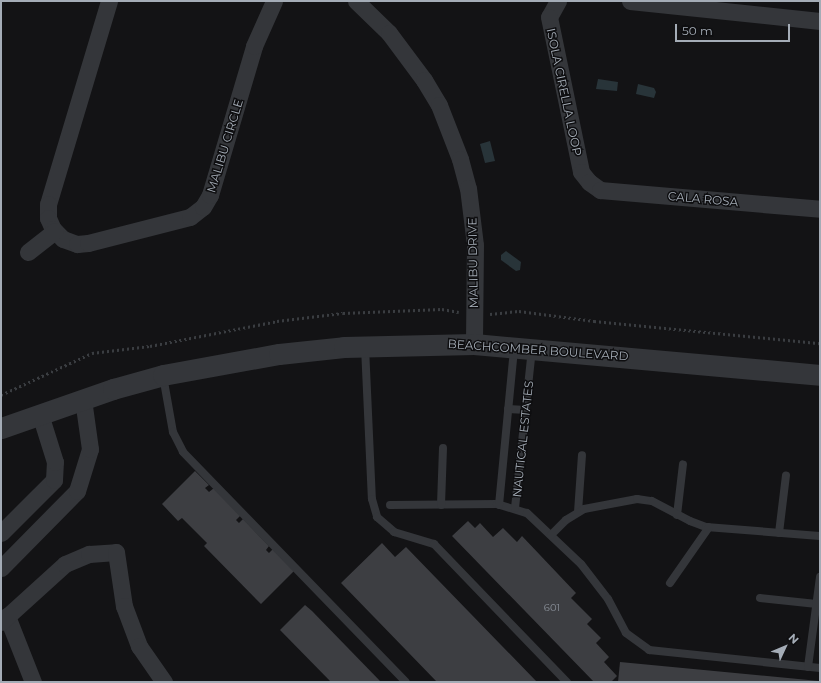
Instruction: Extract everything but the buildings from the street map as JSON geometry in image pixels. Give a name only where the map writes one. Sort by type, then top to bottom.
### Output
[{"type":"street","points":[[28,252],[55,231],[48,218],[48,201],[109,1]]},
{"type":"street","name":"MALIBU CIRCLE","points":[[55,231],[71,242],[88,243],[190,217],[202,210],[210,195],[254,46],[274,1]]},
{"type":"street","name":"MALIBU DRIVE","points":[[356,1],[389,34],[424,80],[439,105],[460,159],[468,188],[475,245],[474,344]]},
{"type":"street","name":"ISOLA CIRELLA LOOP","points":[[558,1],[549,17],[581,172],[589,182]]},
{"type":"street","points":[[630,1],[820,21]]},
{"type":"street","name":"CALA ROSA","points":[[589,182],[600,190],[820,209]]},
{"type":"street","name":"BEACHCOMBER BOULEVARD","points":[[1,428],[83,399],[163,375],[279,354],[365,346],[474,344],[524,347],[820,375]]},
{"type":"street","points":[[1,568],[77,491],[90,449],[88,421],[83,399]]},
{"type":"street","points":[[1,533],[54,480],[55,462],[40,414]]},
{"type":"street","points":[[33,682],[4,619],[65,564],[89,554],[116,552],[124,606],[139,646],[164,682]]},
{"type":"lane","points":[[365,346],[372,499],[378,517],[394,532],[434,544],[567,682]]},
{"type":"lane","name":"NAUTICAL ESTATES","points":[[499,505],[508,409],[524,347]]},
{"type":"lane","name":"NAUTICAL ESTATES","points":[[524,347],[526,410],[515,508],[532,517],[595,581],[608,599],[626,633],[645,648],[653,651],[820,668]]},
{"type":"lane","points":[[163,375],[173,432],[183,452],[406,682]]},
{"type":"lane","points":[[508,409],[526,410]]},
{"type":"lane","points":[[441,505],[443,448]]},
{"type":"lane","points":[[578,512],[582,455]]},
{"type":"lane","points":[[677,514],[683,464]]},
{"type":"lane","points":[[780,533],[786,475]]},
{"type":"lane","points":[[551,535],[578,512],[594,506],[641,499],[655,503],[709,527],[820,536]]},
{"type":"lane","points":[[390,505],[499,505],[515,508]]},
{"type":"lane","points":[[670,583],[709,527]]},
{"type":"lane","points":[[808,666],[817,627],[817,604],[820,577]]},
{"type":"lane","points":[[760,598],[817,604]]},
{"type":"shaded area","points":[[598,79],[618,82],[617,91],[596,89]]},
{"type":"shaded area","points":[[638,84],[654,88],[656,92],[654,98],[636,94]]},
{"type":"shaded area","points":[[490,141],[495,161],[485,163],[480,144]]},
{"type":"shaded area","points":[[506,251],[521,262],[520,270],[516,271],[501,260],[501,255]]}]
